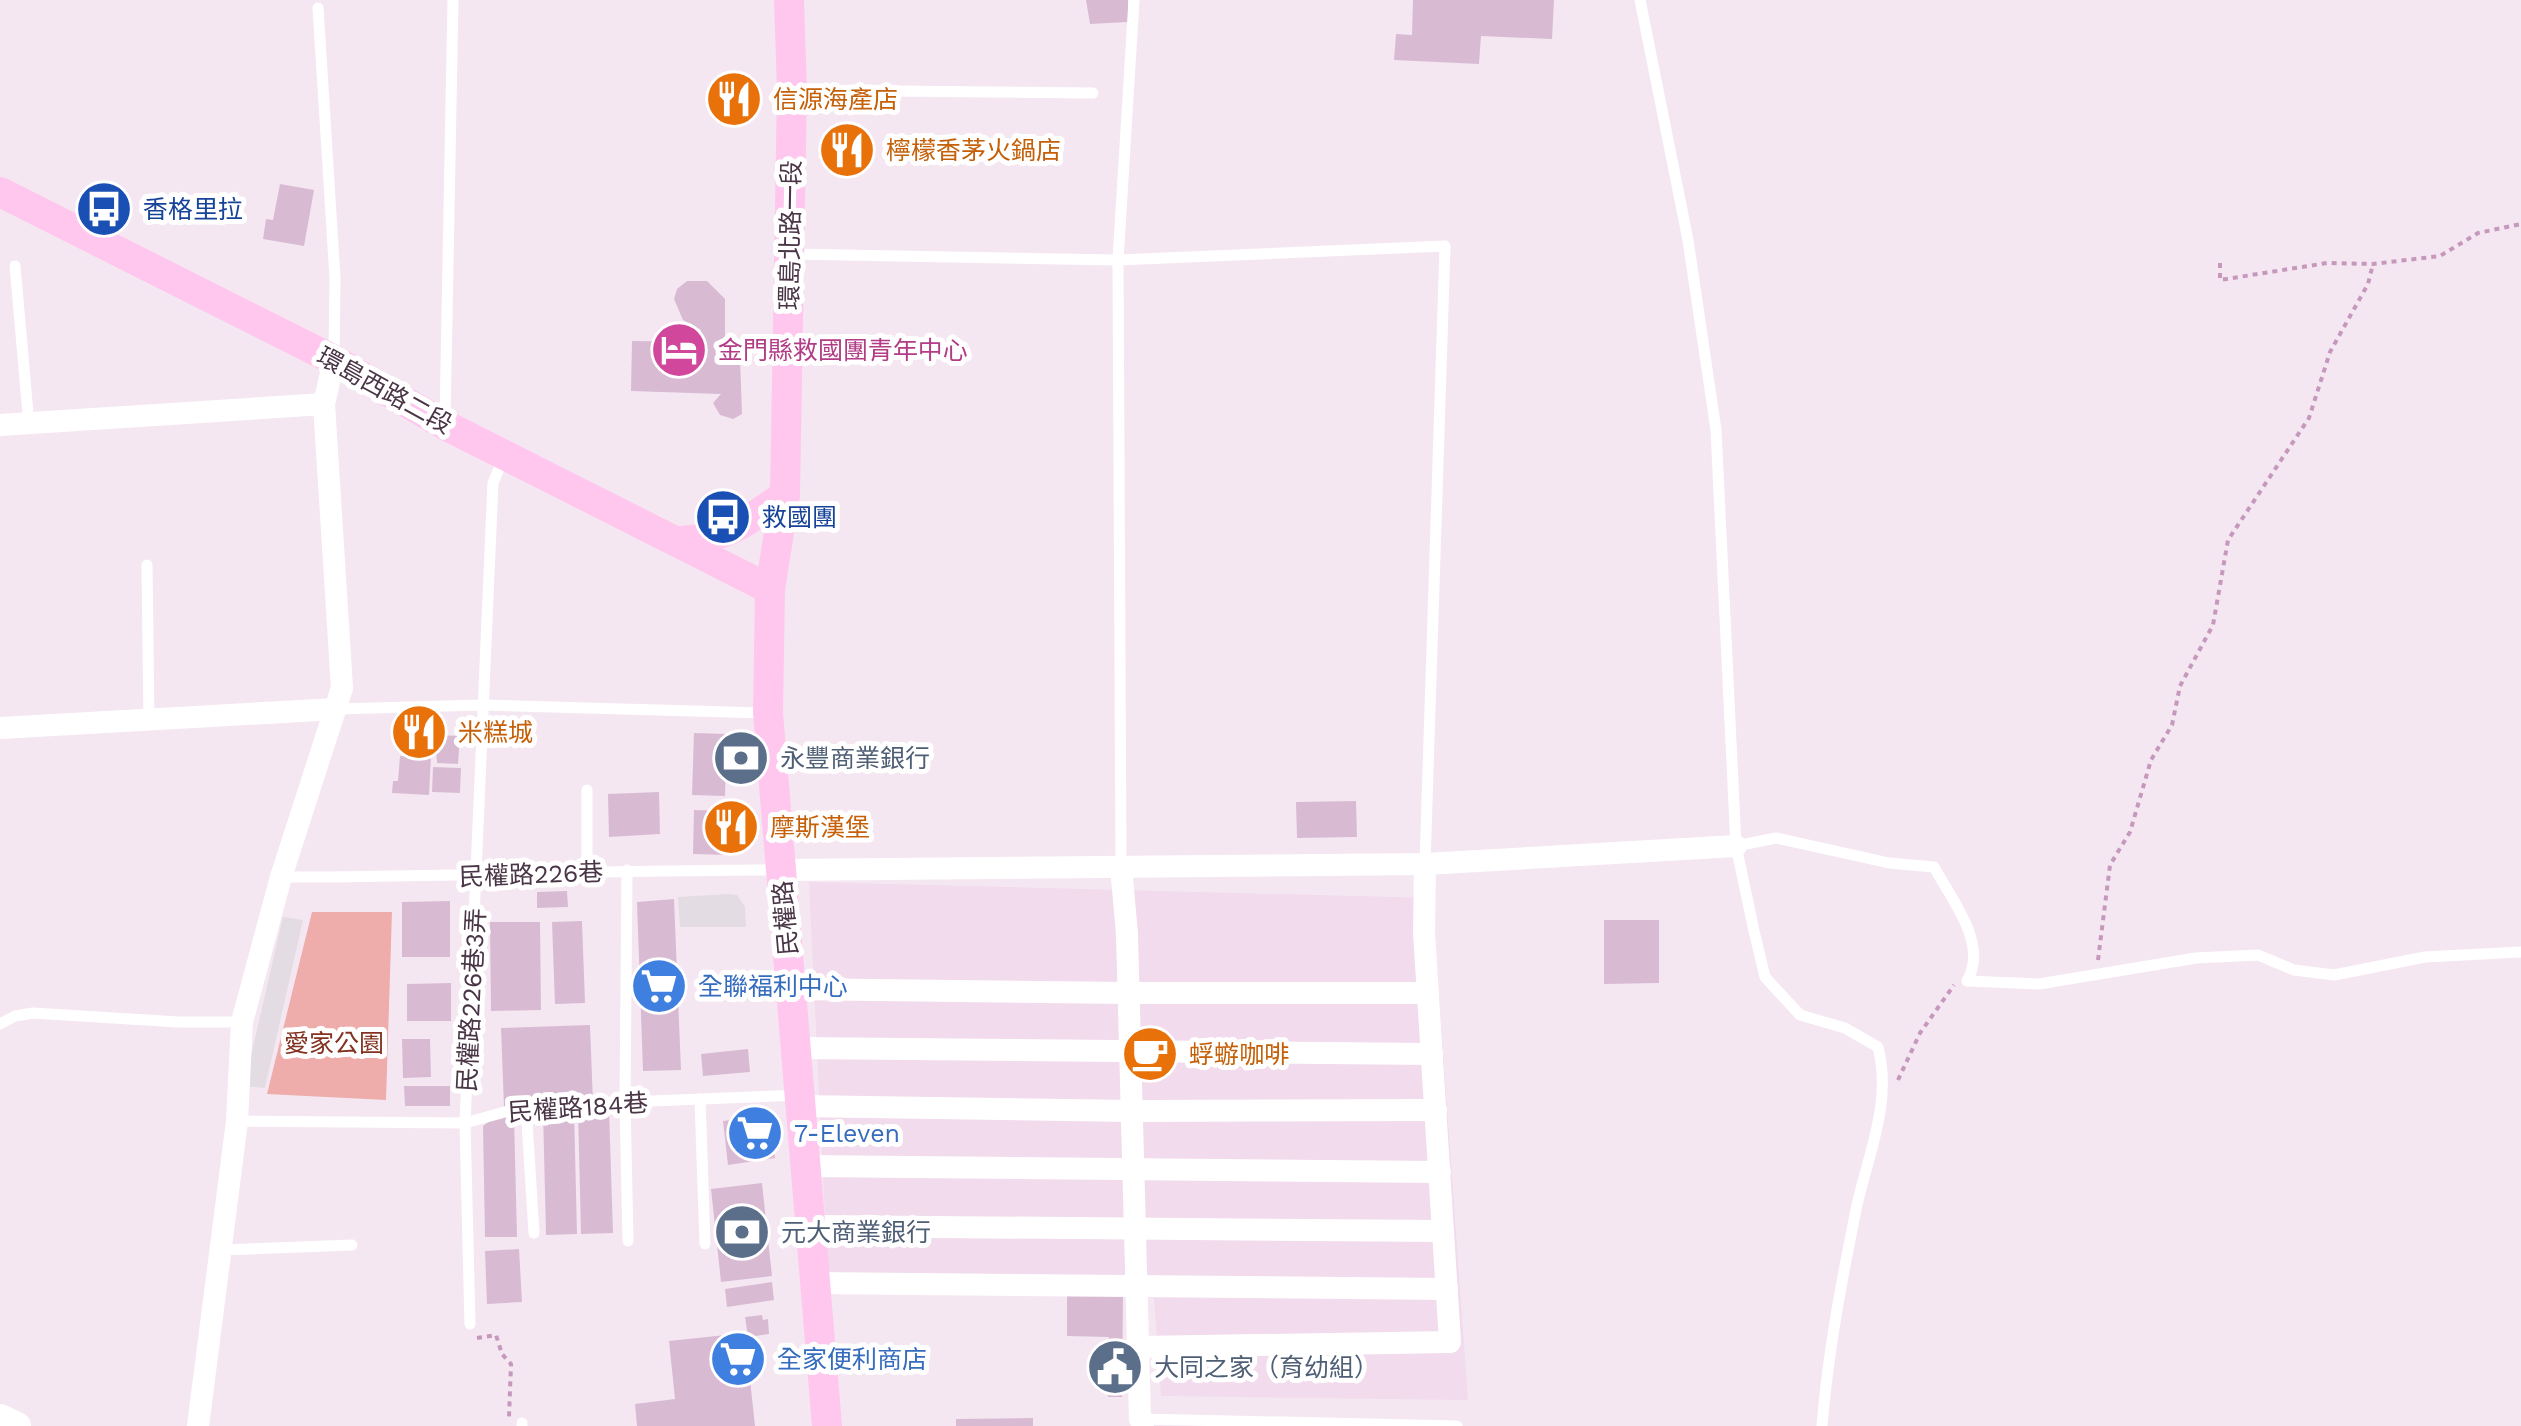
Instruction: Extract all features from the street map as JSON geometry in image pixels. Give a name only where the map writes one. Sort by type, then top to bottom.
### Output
[{"type":"main road","name":"環島北路一段","points":[[770,588],[784,495],[792,90],[789,0]]},
{"type":"main road","name":"環島西路二段","points":[[0,192],[334,360],[446,425],[770,588]]},
{"type":"main road","points":[[681,541],[712,539],[736,530],[784,495]]},
{"type":"main road","name":"民權路","points":[[770,588],[768,713],[827,1426]]},
{"type":"street","points":[[198,1426],[237,1120],[242,1022],[281,877],[342,688],[324,404],[334,360]]},
{"type":"street","points":[[0,426],[324,404]]},
{"type":"street","points":[[0,728],[336,710]]},
{"type":"street","points":[[781,870],[1425,864],[1736,846]]},
{"type":"street","points":[[1138,1347],[1450,1342],[1424,932],[1425,864]]},
{"type":"street","points":[[1121,866],[1129,994],[1142,1422]]},
{"type":"street","points":[[791,989],[1428,993]]},
{"type":"street","points":[[796,1048],[1432,1054]]},
{"type":"street","points":[[800,1100],[1132,1112],[1436,1110]]},
{"type":"street","points":[[806,1166],[1440,1172]]},
{"type":"street","points":[[810,1226],[1135,1226],[1443,1232]]},
{"type":"street","points":[[816,1284],[1447,1289]]},
{"type":"street","points":[[0,1418],[17,1426]]},
{"type":"lane","points":[[446,425],[453,0]]},
{"type":"lane","points":[[1121,866],[1118,260],[1134,0]]},
{"type":"lane","points":[[1640,0],[1688,240],[1716,430],[1736,846],[1765,977],[1800,1015],[1844,1028],[1878,1047],[1884,1071],[1882,1114],[1858,1202],[1828,1354],[1822,1426]]},
{"type":"lane","points":[[318,8],[336,278],[334,360]]},
{"type":"lane","points":[[792,90],[1093,94]]},
{"type":"lane","points":[[790,254],[1118,260],[1446,246],[1425,864]]},
{"type":"lane","points":[[15,266],[29,424]]},
{"type":"lane","name":"民權路226巷3弄","points":[[470,1324],[465,1123],[493,483],[505,455]]},
{"type":"lane","points":[[146,564],[149,721]]},
{"type":"lane","points":[[336,710],[483,706],[768,713]]},
{"type":"lane","points":[[587,790],[587,871]]},
{"type":"lane","points":[[1736,846],[1776,838],[1889,863],[1934,866],[1974,944],[1974,969],[1968,981],[2038,984],[2196,958],[2258,954],[2294,970],[2334,975],[2426,958],[2521,952]]},
{"type":"lane","points":[[627,870],[628,1241]]},
{"type":"lane","name":"民權路226巷","points":[[281,877],[781,870]]},
{"type":"lane","points":[[0,1024],[14,1016],[33,1013],[242,1022]]},
{"type":"lane","points":[[700,1099],[705,1244]]},
{"type":"lane","name":"民權路184巷","points":[[237,1120],[465,1123],[526,1106],[700,1099],[800,1100]]},
{"type":"lane","points":[[526,1106],[534,1233]]},
{"type":"lane","points":[[222,1250],[352,1245]]},
{"type":"lane","points":[[1244,1421],[1257,1426]]},
{"type":"lane","points":[[1142,1422],[1457,1426]]},
{"type":"path","points":[[2220,262],[2220,280],[2327,263],[2374,264],[2440,256],[2478,233],[2521,224]]},
{"type":"path","points":[[2094,976],[2110,864],[2130,832],[2151,760],[2172,725],[2180,686],[2213,625],[2228,540],[2309,418],[2330,352],[2368,284],[2374,264]]},
{"type":"path","points":[[1899,1079],[1937,1006],[1954,985],[1968,981]]},
{"type":"path","points":[[470,1324],[472,1338],[496,1335],[502,1354],[511,1364],[509,1420],[522,1424]]},
{"type":"shaded area","points":[[809,882],[1432,898],[1468,1400],[1161,1396],[1154,1298],[828,1282]]},
{"type":"shaded area","points":[[737,895],[745,907],[746,927],[680,927],[678,897]]},
{"type":"shaded area","points":[[283,917],[303,920],[265,1088],[244,1086]]},
{"type":"green space","name":"愛家公園","points":[[312,912],[392,912],[386,1100],[267,1094]]},
{"type":"building","points":[[1086,0],[1128,0],[1128,22],[1090,24]]},
{"type":"building","points":[[1413,0],[1554,0],[1552,39],[1481,36],[1479,64],[1394,60],[1396,34],[1412,35]]},
{"type":"building","points":[[280,184],[314,190],[304,246],[263,239],[266,219],[273,220]]},
{"type":"building","name":"金門縣救國團青年中心","points":[[687,281],[707,281],[725,299],[725,358],[740,358],[742,414],[733,419],[720,415],[713,403],[721,394],[631,391],[632,341],[700,342],[701,330],[683,320],[674,299],[677,289]]},
{"type":"building","points":[[430,733],[431,753],[401,753],[401,734]]},
{"type":"building","points":[[694,733],[727,734],[725,796],[692,795]]},
{"type":"building","points":[[435,735],[460,736],[458,764],[437,763]]},
{"type":"building","points":[[400,756],[431,757],[429,795],[392,793],[393,781],[398,781]]},
{"type":"building","points":[[433,767],[461,768],[460,793],[432,792]]},
{"type":"building","points":[[659,792],[660,834],[609,837],[608,794]]},
{"type":"building","points":[[1356,801],[1357,837],[1297,838],[1296,802]]},
{"type":"building","points":[[694,810],[729,811],[728,855],[693,854]]},
{"type":"building","points":[[567,891],[568,907],[537,908],[537,892]]},
{"type":"building","name":"全聯福利中心","points":[[674,899],[681,1070],[643,1071],[637,902]]},
{"type":"building","points":[[450,901],[450,957],[402,957],[402,902]]},
{"type":"building","points":[[1604,920],[1659,920],[1659,983],[1604,984]]},
{"type":"building","points":[[582,921],[585,1003],[555,1004],[552,922]]},
{"type":"building","points":[[490,922],[540,922],[541,1010],[491,1011]]},
{"type":"building","points":[[451,983],[451,1021],[407,1021],[407,984]]},
{"type":"building","points":[[590,1025],[593,1103],[504,1107],[501,1028]]},
{"type":"building","points":[[402,1039],[430,1039],[431,1077],[403,1078]]},
{"type":"building","points":[[748,1049],[750,1072],[703,1076],[701,1054]]},
{"type":"building","points":[[404,1086],[450,1086],[450,1106],[405,1106]]},
{"type":"building","points":[[609,1109],[613,1233],[581,1234],[578,1110]]},
{"type":"building","points":[[574,1110],[577,1234],[546,1235],[543,1111]]},
{"type":"building","points":[[495,1117],[514,1117],[517,1237],[485,1237],[483,1126]]},
{"type":"building","points":[[753,1117],[772,1133],[775,1158],[728,1165],[723,1121]]},
{"type":"building","name":"元大商業銀行","points":[[762,1183],[772,1276],[721,1282],[711,1189]]},
{"type":"building","points":[[519,1249],[522,1302],[487,1304],[485,1251]]},
{"type":"building","points":[[772,1282],[774,1300],[727,1307],[725,1289]]},
{"type":"building","name":"大同之家（育幼組）","points":[[1067,1292],[1123,1293],[1122,1397],[1108,1397],[1109,1337],[1067,1336]]},
{"type":"building","points":[[762,1315],[763,1320],[768,1319],[769,1334],[748,1337],[745,1317]]},
{"type":"building","points":[[745,1333],[755,1426],[637,1426],[635,1404],[675,1399],[669,1341]]},
{"type":"building","points":[[1033,1418],[1033,1426],[956,1426],[956,1419]]},
{"type":"place","name":"信源海產店","points":[[734,99]]},
{"type":"place","name":"檸檬香茅火鍋店","points":[[847,150]]},
{"type":"place","name":"香格里拉","points":[[104,209]]},
{"type":"place","name":"金門縣救國團青年中心","points":[[679,350]]},
{"type":"place","name":"救國團","points":[[723,517]]},
{"type":"place","name":"米糕城","points":[[419,732]]},
{"type":"place","name":"永豐商業銀行","points":[[741,758]]},
{"type":"place","name":"摩斯漢堡","points":[[731,827]]},
{"type":"place","name":"全聯福利中心","points":[[659,986]]},
{"type":"place","name":"蜉蝣咖啡","points":[[1150,1054]]},
{"type":"place","name":"7-Eleven","points":[[755,1133]]},
{"type":"place","name":"元大商業銀行","points":[[742,1232]]},
{"type":"place","name":"全家便利商店","points":[[738,1359]]},
{"type":"place","name":"大同之家（育幼組）","points":[[1115,1367]]}]
